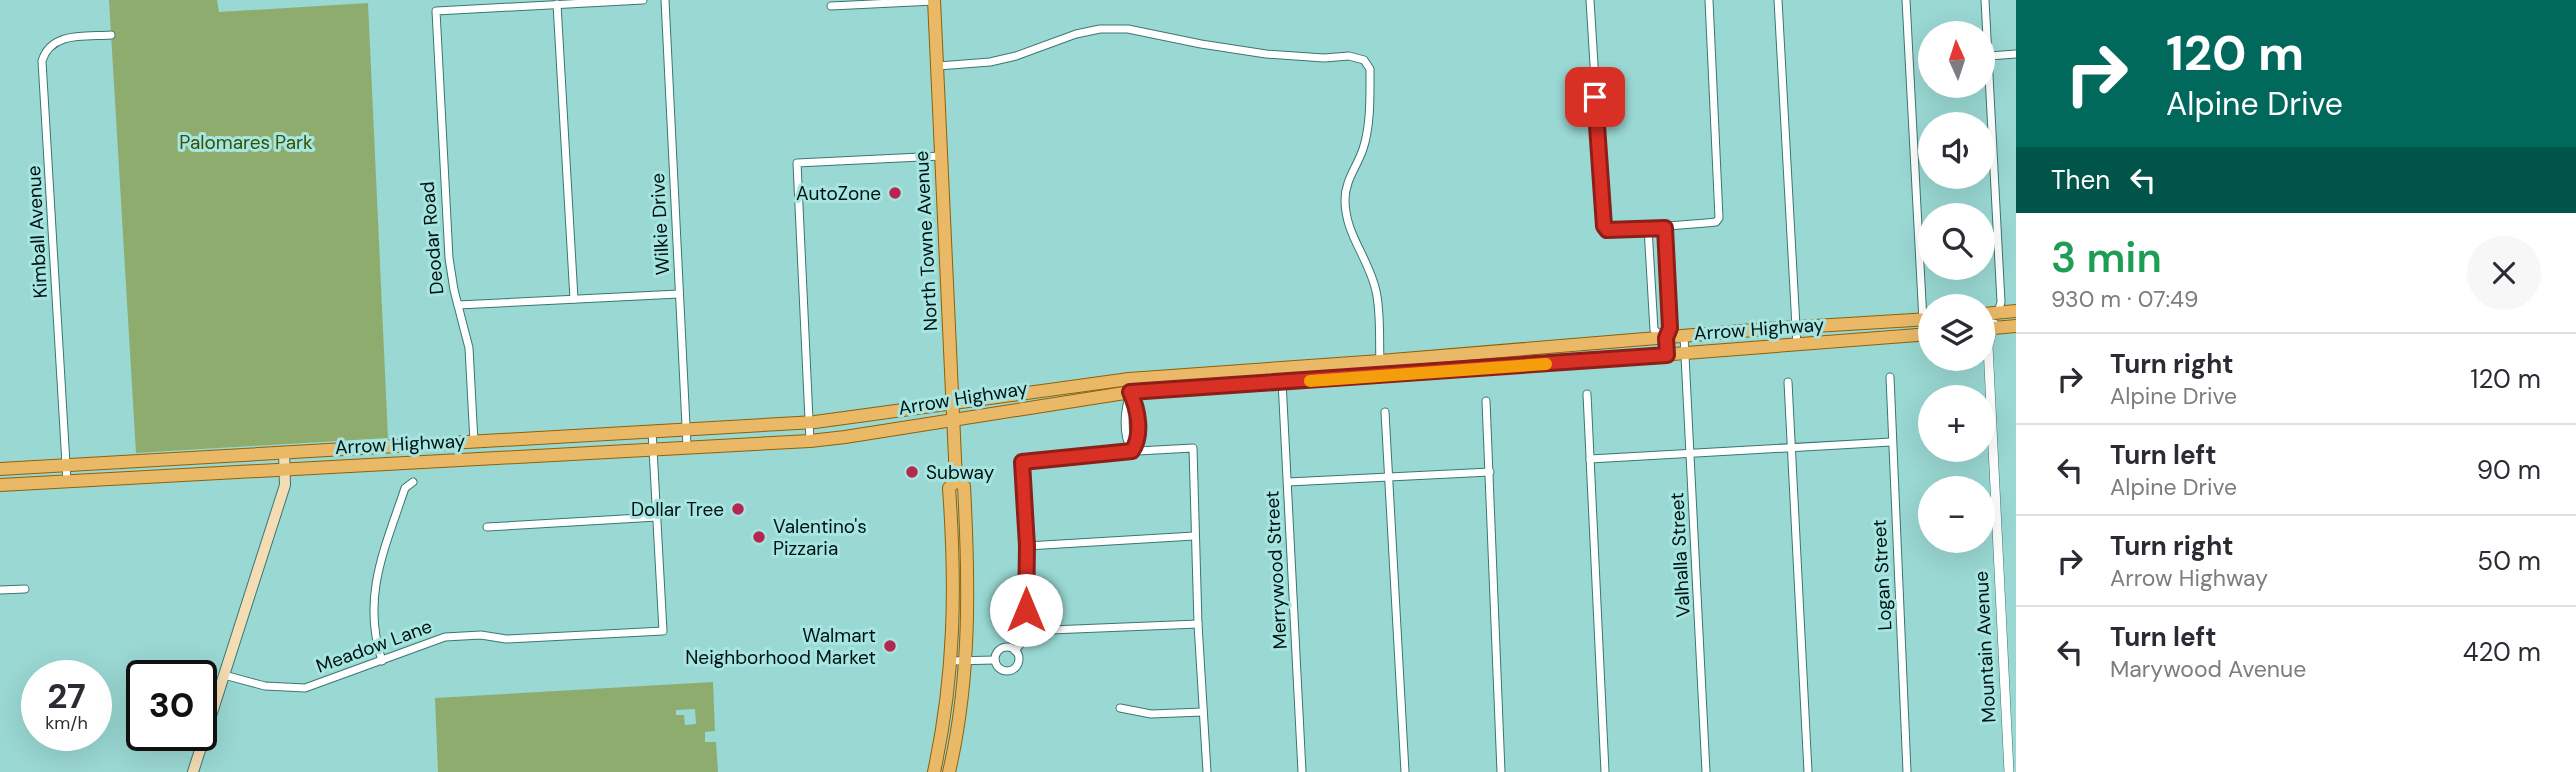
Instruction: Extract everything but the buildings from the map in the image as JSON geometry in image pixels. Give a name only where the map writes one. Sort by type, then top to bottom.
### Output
[{"type":"main road","name":"North Towne Avenue","points":[[934,1],[956,480],[949,488],[954,566],[951,661],[934,772]]},
{"type":"main road","points":[[1995,312],[2016,311]]},
{"type":"main road","name":"Arrow Highway","points":[[0,469],[809,423],[873,416],[1084,383],[1918,320]]},
{"type":"main road","points":[[1995,328],[2016,326]]},
{"type":"main road","name":"Arrow Highway","points":[[0,485],[810,441],[1130,392],[1685,354],[1918,335]]},
{"type":"main road","name":"Deodar Road","points":[[474,442],[474,460]]},
{"type":"main road","points":[[193,772],[285,485],[284,452]]},
{"type":"main road","name":"North Towne Avenue","points":[[949,772],[965,661],[968,554],[964,486],[956,480]]},
{"type":"street","points":[[575,299],[557,4],[643,0]]},
{"type":"street","name":"Wilkie Drive","points":[[665,0],[687,446]]},
{"type":"street","points":[[1590,0],[1604,226],[1607,230],[1665,228],[1716,222],[1719,218],[1709,0]]},
{"type":"street","points":[[1779,0],[1797,345]]},
{"type":"street","points":[[1906,0],[1924,294]]},
{"type":"street","points":[[1985,0],[1986,21]]},
{"type":"street","points":[[831,6],[934,1]]},
{"type":"street","name":"Deodar Road","points":[[474,442],[469,348],[449,258],[436,11],[557,4]]},
{"type":"street","points":[[938,66],[990,62],[1016,56],[1076,34],[1100,29],[1128,29],[1266,54],[1324,58],[1349,56],[1364,60],[1368,64],[1370,75],[1366,137],[1360,158],[1348,181],[1345,199],[1347,223],[1376,292],[1380,361]]},
{"type":"street","name":"Kimball Avenue","points":[[67,481],[43,61],[45,53],[57,41],[111,35]]},
{"type":"street","points":[[1995,56],[2016,54]]},
{"type":"street","points":[[1991,98],[2001,300],[1998,312]]},
{"type":"street","points":[[810,441],[797,163],[942,156]]},
{"type":"street","points":[[1648,228],[1654,330],[1666,338]]},
{"type":"street","points":[[1665,228],[1670,328],[1666,338],[1667,355]]},
{"type":"street","points":[[458,305],[679,294]]},
{"type":"street","name":"Mountain Avenue","points":[[1995,317],[1998,312]]},
{"type":"street","name":"Valhalla Street","points":[[1684,336],[1706,772]]},
{"type":"street","name":"Merrywood Street","points":[[1281,367],[1302,772]]},
{"type":"street","name":"Mountain Avenue","points":[[1989,371],[2009,772]]},
{"type":"street","name":"Logan Street","points":[[1889,377],[1907,772]]},
{"type":"street","points":[[1788,382],[1808,772]]},
{"type":"street","points":[[1130,392],[1136,404],[1139,442],[1132,451]]},
{"type":"street","points":[[1587,394],[1605,772]]},
{"type":"street","points":[[1486,401],[1501,772]]},
{"type":"street","points":[[1385,412],[1405,772]]},
{"type":"street","points":[[487,527],[657,517],[652,431]]},
{"type":"street","points":[[1590,459],[1891,442]]},
{"type":"street","points":[[1015,651],[1024,639],[1026,631],[1027,546],[1022,462],[1193,448],[1194,536],[1207,772]]},
{"type":"street","points":[[1288,482],[1490,472]]},
{"type":"street","points":[[382,661],[373,620],[374,586],[405,488],[412,482]]},
{"type":"street","name":"Meadow Lane","points":[[224,675],[265,686],[305,688],[445,637],[461,634],[506,639],[663,631],[657,517]]},
{"type":"street","points":[[1027,546],[1194,536]]},
{"type":"street","points":[[0,590],[25,589]]},
{"type":"street","points":[[1026,631],[1198,624]]},
{"type":"street","points":[[1009,648],[1015,651],[1018,662],[1012,670],[1001,669],[995,660],[997,653],[1009,648]]},
{"type":"street","points":[[951,661],[995,660]]},
{"type":"street","points":[[1120,708],[1151,714],[1203,712]]},
{"type":"green space","name":"Palomares Park","points":[[109,0],[217,0],[219,12],[368,3],[388,438],[136,453]]},
{"type":"green space","points":[[713,682],[715,731],[705,732],[705,742],[716,742],[718,772],[438,772],[435,698]],"holes":[[[695,709],[696,724],[685,725],[684,715],[676,715],[676,710]]]},
{"type":"slow traffic","points":[[1310,381],[1546,364]]},
{"type":"place","name":"AutoZone","points":[[895,193]]},
{"type":"place","name":"Subway","points":[[912,472]]},
{"type":"place","name":"Dollar Tree","points":[[738,509]]},
{"type":"place","name":"Valentino's Pizzaria","points":[[759,537]]},
{"type":"place","name":"Walmart Neighborhood Market","points":[[890,646]]},
{"type":"route","points":[[1026,610],[1027,546],[1022,462],[1132,451],[1139,442],[1136,404],[1130,392],[1667,355],[1666,338],[1670,328],[1665,228],[1607,230],[1604,226],[1595,97]]}]
